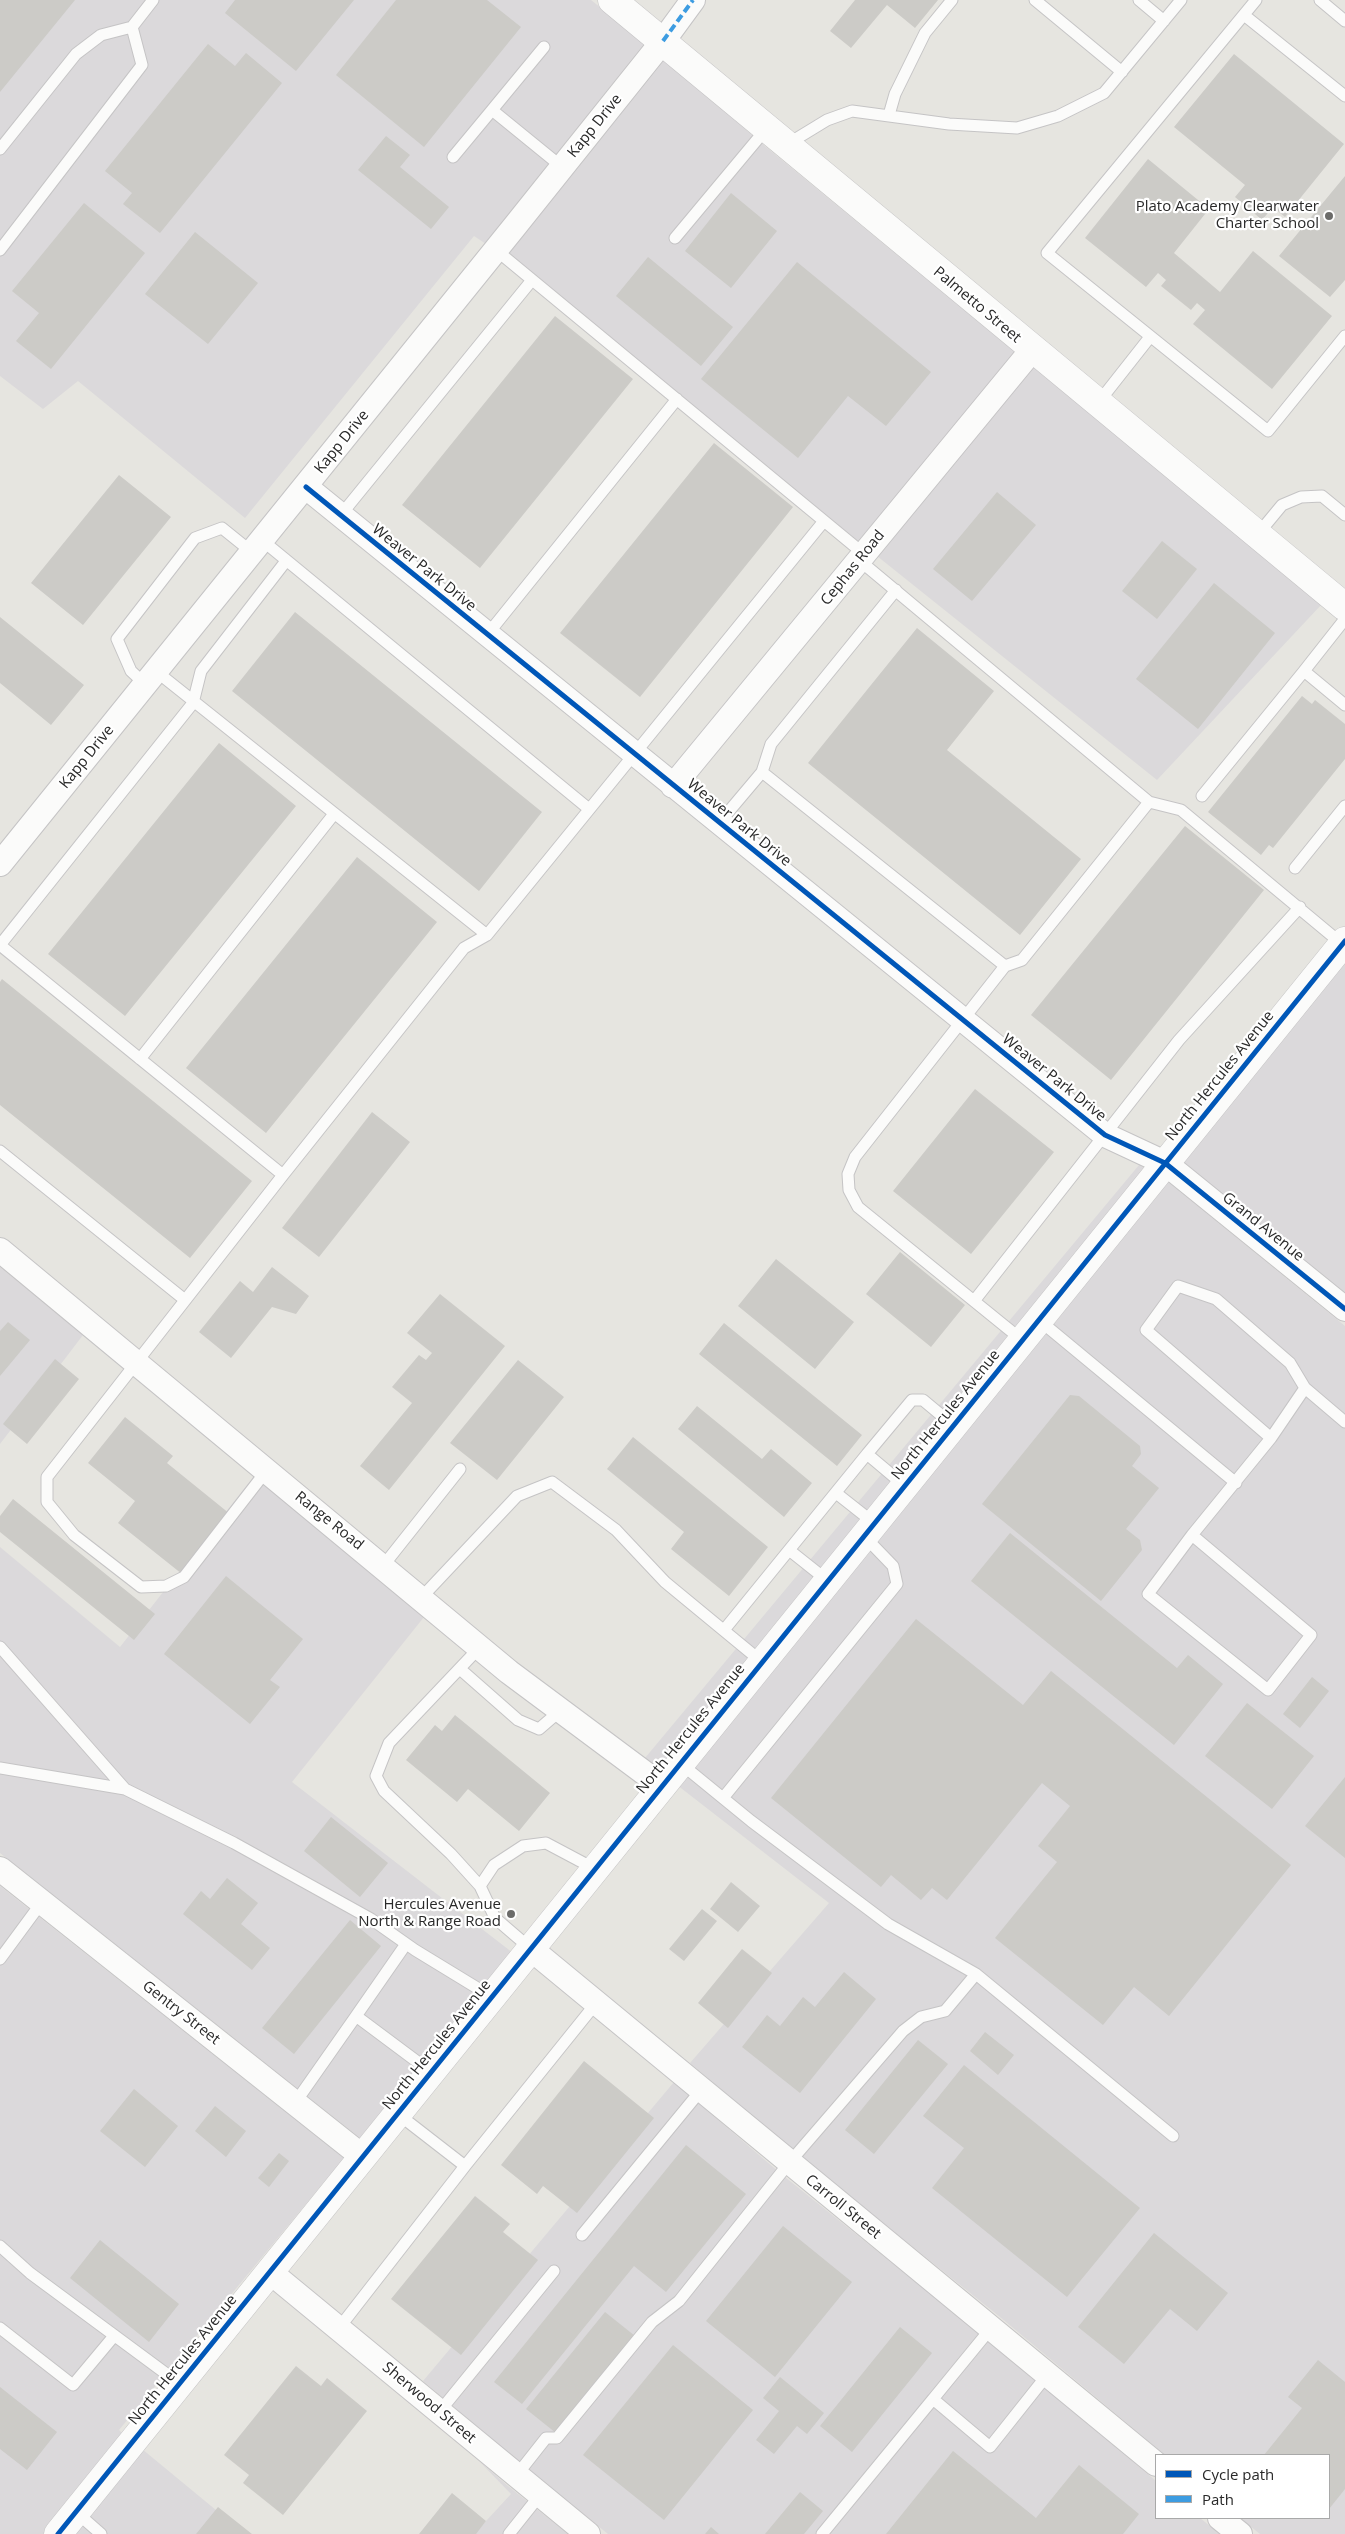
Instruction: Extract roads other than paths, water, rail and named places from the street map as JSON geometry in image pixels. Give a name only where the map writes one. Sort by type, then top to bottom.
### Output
[{"type":"street","name":"Palmetto Street","points":[[612,0],[1032,350],[1345,606]]},
{"type":"street","name":"Kapp Drive","points":[[0,864],[258,547],[663,41],[693,0]]},
{"type":"street","name":"Cephas Road","points":[[673,786],[1032,350]]},
{"type":"street","name":"Weaver Park Drive","points":[[306,487],[632,754],[1105,1135],[1165,1163]]},
{"type":"street","name":"North Hercules Avenue","points":[[58,2534],[1344,943]]},
{"type":"street","name":"Grand Avenue","points":[[1165,1163],[1345,1309]]},
{"type":"street","name":"Range Road","points":[[0,1250],[509,1672],[662,1786]]},
{"type":"street","name":"Gentry Street","points":[[0,1869],[363,2157]]},
{"type":"street","name":"Carroll Street","points":[[532,1948],[789,2163],[992,2327],[1155,2463]]},
{"type":"street","name":"Sherwood Street","points":[[270,2272],[588,2534]]},
{"type":"street","points":[[1221,2519],[1240,2534]]},
{"type":"lane","points":[[0,149],[76,54],[101,35],[132,28],[153,0]]},
{"type":"lane","points":[[890,115],[895,94],[924,34],[952,0]]},
{"type":"lane","points":[[1034,0],[1122,72]]},
{"type":"lane","points":[[1139,0],[1164,21]]},
{"type":"lane","points":[[675,238],[775,137],[852,111],[949,124],[1017,128],[1058,116],[1104,93],[1181,0]]},
{"type":"lane","points":[[1256,0],[1047,253],[1268,431],[1345,336]]},
{"type":"lane","points":[[1320,0],[1345,21]]},
{"type":"lane","points":[[1244,15],[1345,96]]},
{"type":"lane","points":[[0,250],[142,65],[132,28]]},
{"type":"lane","points":[[453,157],[544,47]]},
{"type":"lane","points":[[492,110],[562,167]]},
{"type":"lane","points":[[496,250],[824,520],[896,590],[1149,802],[1181,810],[1344,943]]},
{"type":"lane","points":[[340,516],[532,280]]},
{"type":"lane","points":[[1098,403],[1150,337]]},
{"type":"lane","points":[[487,635],[677,399]]},
{"type":"lane","points":[[1258,534],[1282,505],[1302,497],[1322,496],[1345,515]]},
{"type":"lane","points":[[267,1470],[184,1577],[166,1586],[141,1587],[74,1535],[46,1502],[47,1477],[283,1175],[464,948],[487,935],[632,754],[824,520]]},
{"type":"lane","points":[[487,935],[193,703],[151,678],[130,671],[117,639],[195,538],[222,528],[286,561],[589,809]]},
{"type":"lane","points":[[283,1175],[0,945],[193,703],[201,671],[286,561]]},
{"type":"lane","points":[[719,823],[762,772],[770,744],[896,590]]},
{"type":"lane","points":[[1202,796],[1345,619]]},
{"type":"lane","points":[[1304,671],[1345,704]]},
{"type":"lane","points":[[762,772],[1005,966]]},
{"type":"lane","points":[[1149,802],[1022,960],[1005,966],[855,1157],[848,1174],[849,1190],[858,1207],[974,1301],[1031,1330],[1236,1483]]},
{"type":"lane","points":[[1295,868],[1345,806]]},
{"type":"lane","points":[[140,1059],[334,814]]},
{"type":"lane","points":[[974,1301],[1179,1040],[1300,907]]},
{"type":"lane","points":[[0,1150],[185,1300]]},
{"type":"lane","points":[[1271,1438],[1146,1330],[1178,1286],[1216,1299],[1290,1363],[1305,1388],[1345,1422]]},
{"type":"lane","points":[[1192,1535],[1311,1635],[1268,1690],[1148,1594],[1192,1535],[1271,1438],[1305,1388]]},
{"type":"lane","points":[[724,1630],[912,1400],[923,1400],[953,1426]]},
{"type":"lane","points":[[867,1454],[905,1486]]},
{"type":"lane","points":[[383,1566],[460,1469]]},
{"type":"lane","points":[[421,1598],[517,1496],[552,1482],[616,1530],[665,1582],[762,1662]]},
{"type":"lane","points":[[723,1798],[897,1584],[893,1566],[869,1529],[836,1492]]},
{"type":"lane","points":[[789,1550],[828,1580]]},
{"type":"lane","points":[[0,1647],[125,1789]]},
{"type":"lane","points":[[480,1647],[389,1743],[376,1776],[384,1791],[451,1854],[480,1886],[495,1918],[532,1948]]},
{"type":"lane","points":[[460,1669],[518,1720],[539,1729],[561,1710]]},
{"type":"lane","points":[[680,1763],[888,1924],[976,1974],[1173,2136]]},
{"type":"lane","points":[[0,1768],[125,1789],[268,1862],[371,1919],[406,1944],[492,1997]]},
{"type":"lane","points":[[480,1886],[494,1865],[523,1846],[546,1843],[595,1869]]},
{"type":"lane","points":[[0,1959],[42,1902]]},
{"type":"lane","points":[[295,2103],[406,1944]]},
{"type":"lane","points":[[516,2476],[546,2438],[556,2438],[652,2322],[679,2301],[789,2163],[903,2031],[921,2017],[945,2011],[976,1974]]},
{"type":"lane","points":[[338,2328],[596,2002]]},
{"type":"lane","points":[[356,2016],[432,2072]]},
{"type":"lane","points":[[582,2235],[702,2089]]},
{"type":"lane","points":[[398,2114],[466,2166]]},
{"type":"lane","points":[[2,2251],[30,2274],[180,2384]]},
{"type":"lane","points":[[440,2411],[554,2271]]},
{"type":"lane","points":[[822,2534],[992,2327]]},
{"type":"lane","points":[[0,2328],[74,2385],[114,2336]]},
{"type":"lane","points":[[933,2400],[990,2447],[1048,2374]]},
{"type":"lane","points":[[509,2534],[540,2495]]},
{"type":"lane","points":[[76,2512],[101,2534]]},
{"type":"place","name":"Plato Academy Clearwater Charter School","points":[[1329,216]]},
{"type":"place","name":"Hercules Avenue North & Range Road","points":[[511,1914]]}]
